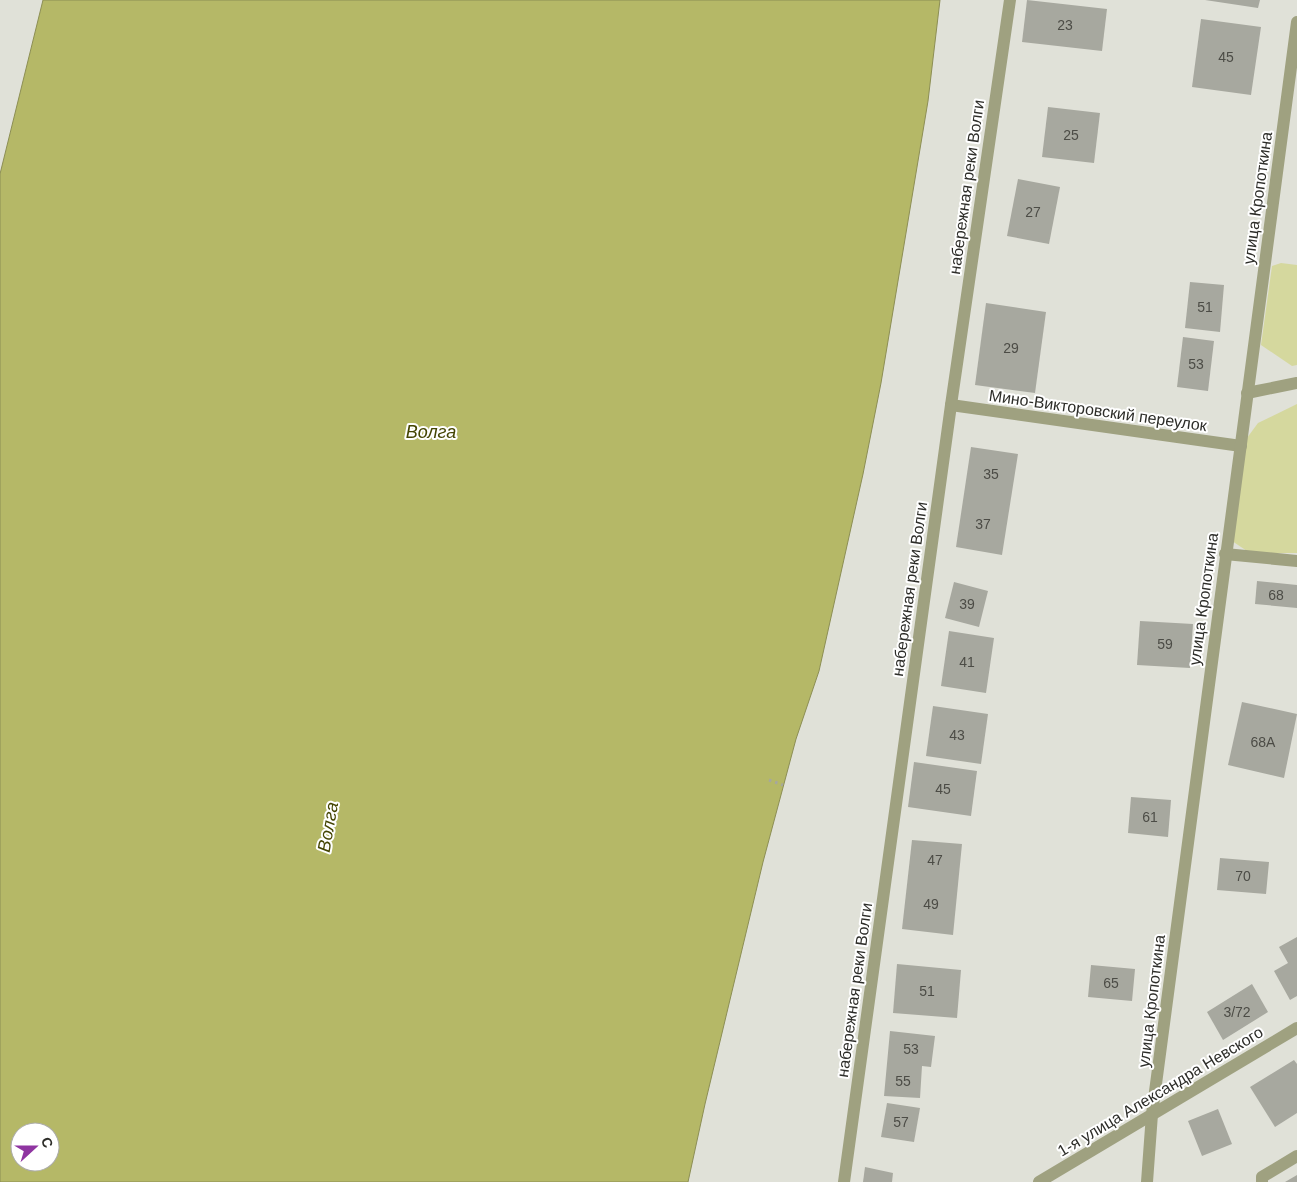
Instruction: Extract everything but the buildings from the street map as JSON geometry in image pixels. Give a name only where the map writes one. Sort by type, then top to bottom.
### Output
[{"type":"street","name":"набережная реки Волги","points":[[844,1182],[951,405],[1010,0]]},
{"type":"street","name":"улица Кропоткина","points":[[1147,1182],[1152,1114],[1297,22]]},
{"type":"street","points":[[1247,393],[1297,382]]},
{"type":"street","name":"Мино-Викторовский переулок","points":[[951,405],[1241,446]]},
{"type":"street","points":[[1225,554],[1297,561]]},
{"type":"street","name":"1-я улица Александра Невского","points":[[1039,1182],[1297,1028]]},
{"type":"street","points":[[1262,1182],[1262,1177],[1297,1156]]},
{"type":"path","points":[[770,780],[783,786]]},
{"type":"shaded area","points":[[1281,263],[1297,265],[1297,365],[1292,366],[1261,345],[1272,266]]},
{"type":"shaded area","points":[[1297,404],[1297,553],[1250,553],[1232,541],[1244,442],[1258,423]]},
{"type":"water","name":"Волга","points":[[43,0],[940,0],[928,101],[881,383],[863,474],[819,671],[796,739],[763,862],[688,1182],[0,1182],[0,174]]}]
